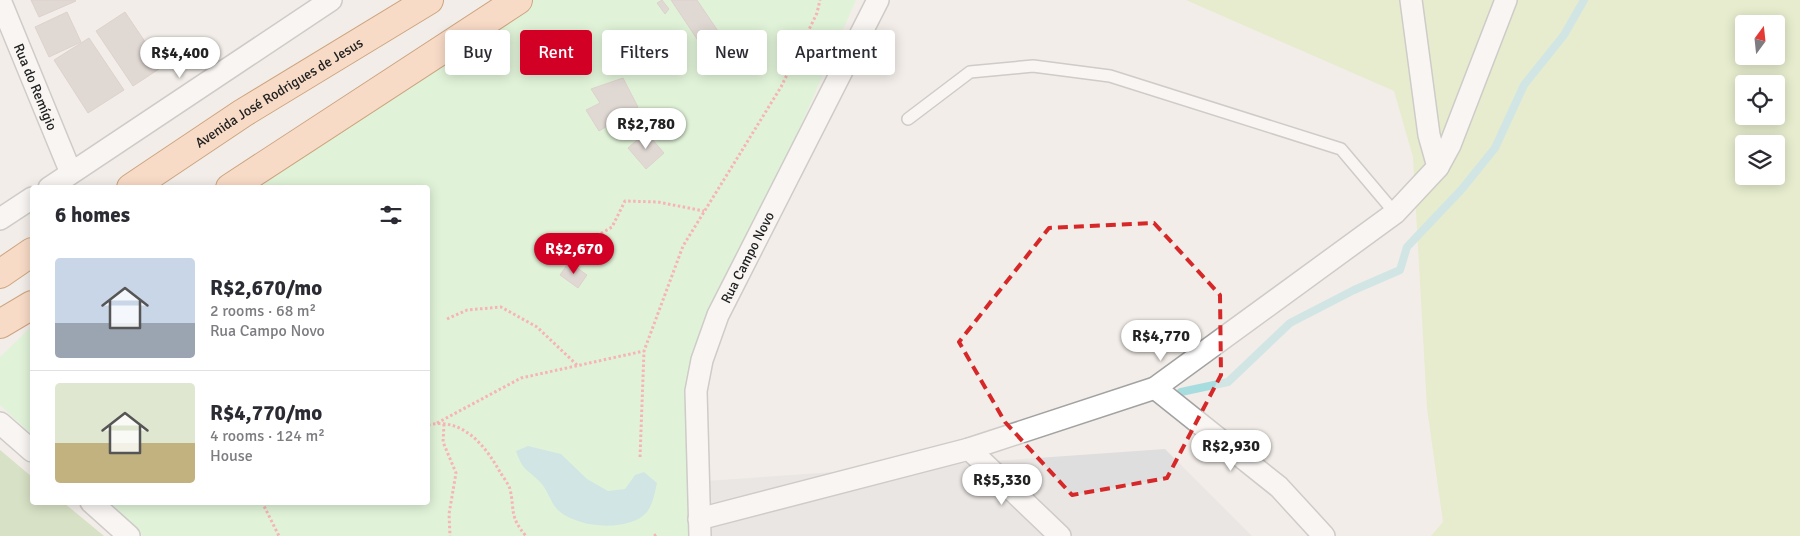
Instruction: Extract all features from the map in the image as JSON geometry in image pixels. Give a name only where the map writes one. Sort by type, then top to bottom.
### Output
[{"type":"main road","name":"Avenida José Rodrigues de Jesus","points":[[135,185],[243,113],[429,0]]},
{"type":"main road","points":[[235,185],[518,0]]},
{"type":"main road","points":[[0,274],[30,253]]},
{"type":"main road","points":[[0,324],[30,307]]},
{"type":"street","name":"Rua do Remígio","points":[[0,0],[71,173]]},
{"type":"street","points":[[53,185],[332,0]]},
{"type":"street","name":"Rua Campo Novo","points":[[700,527],[696,391],[708,342],[718,315],[878,0]]},
{"type":"street","points":[[1411,0],[1429,135],[1438,167]]},
{"type":"street","points":[[700,527],[969,449],[1155,388],[1395,212],[1438,167],[1450,145],[1506,0]]},
{"type":"street","points":[[0,219],[30,199]]},
{"type":"street","points":[[0,336],[30,308]]},
{"type":"street","points":[[1155,388],[1279,487],[1324,536]]},
{"type":"street","points":[[0,423],[30,449]]},
{"type":"street","points":[[969,449],[1060,536]]},
{"type":"street","points":[[94,505],[129,536]]},
{"type":"lane","points":[[908,119],[970,72],[1033,66],[1110,76],[1342,149],[1395,212]]},
{"type":"path","points":[[640,457],[644,351],[683,246],[781,87],[817,13],[820,0]]},
{"type":"path","points":[[588,241],[612,227],[625,201],[658,202],[704,211]]},
{"type":"path","points":[[448,319],[467,310],[501,307],[538,327],[578,366]]},
{"type":"path","points":[[430,425],[437,423],[521,378],[644,351]]},
{"type":"path","points":[[437,423],[458,427],[476,438],[490,453],[510,488],[511,510],[519,528],[526,536]]},
{"type":"path","points":[[444,424],[443,442],[456,473],[449,514],[450,536]]},
{"type":"path","points":[[264,505],[280,536]]},
{"type":"highlighted area","points":[[1154,223],[1220,295],[1221,375],[1167,478],[1072,495],[1005,422],[959,342],[1049,228]]},
{"type":"shaded area","points":[[1165,449],[1252,536],[708,536],[706,481]]},
{"type":"green space","points":[[519,0],[856,0],[843,30],[777,30],[777,75],[823,75],[789,152],[707,318],[691,536],[143,536],[109,505],[430,505],[430,185],[238,185],[445,49],[445,75],[510,75],[510,30],[473,30]]},
{"type":"green space","points":[[1186,0],[1800,0],[1800,536],[1431,536],[1443,522],[1427,408],[1413,157],[1394,91]]},
{"type":"green space","points":[[30,328],[30,433],[0,405],[0,357]]},
{"type":"green space","points":[[0,450],[30,475],[30,505],[66,505],[104,536],[0,536]]},
{"type":"water","points":[[528,446],[561,454],[587,479],[608,491],[625,489],[635,475],[644,472],[657,483],[651,505],[647,512],[639,519],[615,525],[589,524],[565,515],[557,509],[541,483],[521,463],[516,451]]},
{"type":"building","points":[[31,0],[75,0],[76,1],[39,17]]},
{"type":"building","points":[[662,0],[669,9],[665,14],[657,3]]},
{"type":"building","points":[[671,0],[697,0],[717,30],[697,30],[697,39]]},
{"type":"building","points":[[67,12],[81,42],[49,57],[35,27]]},
{"type":"building","points":[[125,12],[162,67],[133,86],[96,31]]},
{"type":"building","points":[[89,38],[124,90],[88,113],[54,60]]},
{"type":"building","points":[[623,78],[638,107],[599,131],[586,110],[600,103],[591,89]]},
{"type":"building","points":[[646,132],[664,153],[646,169],[628,148]]},
{"type":"building","points":[[569,262],[587,275],[578,288],[560,275]]},
{"type":"waterway","points":[[1181,392],[1228,382],[1290,323],[1354,290],[1400,270],[1407,247],[1462,189],[1495,148],[1524,85],[1564,35],[1584,0]]}]
